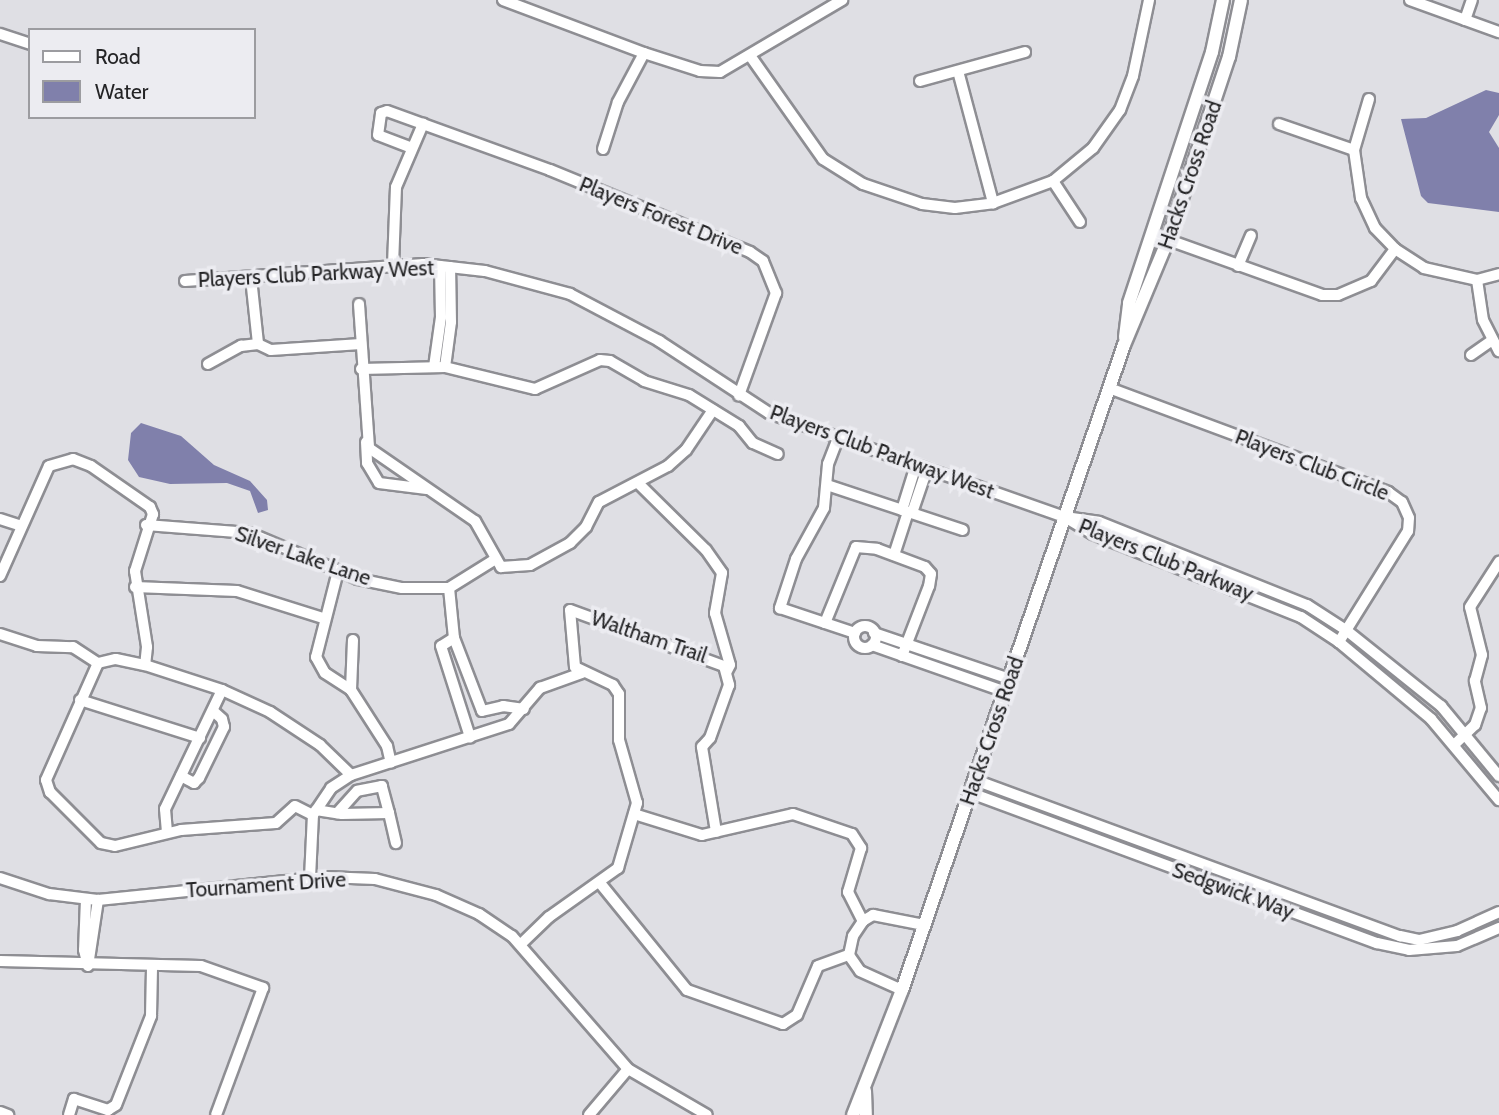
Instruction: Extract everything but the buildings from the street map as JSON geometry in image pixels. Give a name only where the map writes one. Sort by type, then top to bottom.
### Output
[{"type":"main road","name":"Hacks Cross Road","points":[[1124,345],[1129,303],[1212,52],[1223,0]]},
{"type":"main road","name":"Hacks Cross Road","points":[[853,1115],[902,990],[1124,345],[1168,240],[1229,57],[1241,0]]},
{"type":"main road","points":[[865,1086],[866,1115]]},
{"type":"street","points":[[503,0],[532,5],[644,53],[701,71],[720,72],[751,57],[842,0]]},
{"type":"street","points":[[751,57],[823,159],[863,184],[922,204],[955,208],[993,203],[1053,181],[1093,148],[1120,110],[1133,76],[1149,0]]},
{"type":"street","points":[[1410,0],[1499,32]]},
{"type":"street","points":[[1465,20],[1472,0]]},
{"type":"street","points":[[0,34],[28,43]]},
{"type":"street","points":[[920,81],[1026,52]]},
{"type":"street","points":[[603,149],[618,103],[644,53]]},
{"type":"street","points":[[958,71],[993,203]]},
{"type":"street","points":[[1369,99],[1354,150],[1367,211],[1395,250],[1424,268],[1477,280],[1499,274]]},
{"type":"street","name":"Players Forest Drive","points":[[412,148],[377,135],[376,123],[381,113],[387,111],[550,170],[750,252],[763,261],[776,293],[739,394]]},
{"type":"street","points":[[393,265],[396,187],[423,124]]},
{"type":"street","points":[[1279,124],[1354,150]]},
{"type":"street","points":[[1053,181],[1080,222]]},
{"type":"street","points":[[1152,234],[1322,295],[1338,295],[1371,281],[1395,250]]},
{"type":"street","points":[[1238,266],[1251,236]]},
{"type":"street","name":"Players Club Parkway West","points":[[185,281],[393,265],[445,266],[570,294],[659,341],[769,413],[1065,517]]},
{"type":"street","points":[[439,367],[445,332],[445,266]]},
{"type":"street","points":[[251,278],[258,344]]},
{"type":"street","points":[[1477,280],[1483,320],[1491,341],[1499,351]]},
{"type":"street","points":[[359,304],[367,463],[379,483],[429,489]]},
{"type":"street","points":[[1471,355],[1491,341]]},
{"type":"street","points":[[208,364],[227,351],[258,344],[271,350],[361,344]]},
{"type":"street","points":[[361,369],[439,367],[535,389],[600,360],[610,360],[632,376],[670,387],[713,410],[739,426],[753,443],[778,454]]},
{"type":"street","name":"Players Club Circle","points":[[1109,388],[1388,492],[1402,502],[1409,518],[1408,531],[1339,642]]},
{"type":"street","points":[[366,441],[369,448],[475,521],[494,560],[510,569],[530,565],[579,536],[598,502],[638,482],[686,450],[713,410]]},
{"type":"street","points":[[838,438],[830,457],[824,508],[796,559],[780,608],[855,633]]},
{"type":"street","points":[[0,575],[40,478],[49,466],[61,461],[83,461],[150,507],[153,514],[146,525],[135,587],[147,647],[145,665]]},
{"type":"street","points":[[894,555],[912,495],[916,465]]},
{"type":"street","points":[[912,495],[927,469]]},
{"type":"street","points":[[638,482],[706,550],[722,573],[715,613],[730,665],[726,670],[729,685],[710,738],[702,747],[716,832]]},
{"type":"street","points":[[827,485],[963,530]]},
{"type":"street","name":"Players Club Parkway","points":[[1065,517],[1099,522],[1248,578],[1307,605],[1346,629],[1409,678],[1467,734],[1499,776]]},
{"type":"street","name":"Players Club Parkway","points":[[1065,517],[1093,534],[1301,617],[1402,690],[1455,744],[1499,800]]},
{"type":"street","points":[[0,519],[21,526]]},
{"type":"street","name":"Silver Lake Lane","points":[[146,525],[250,533],[338,571],[402,588],[449,587],[466,582],[494,560]]},
{"type":"street","points":[[825,623],[856,547],[894,555],[925,567],[932,574],[902,656]]},
{"type":"street","points":[[1455,744],[1467,734],[1481,708],[1475,681],[1482,655],[1470,607],[1499,562]]},
{"type":"street","points":[[338,571],[323,618],[316,657],[325,673],[351,690],[387,746],[391,763]]},
{"type":"street","points":[[135,587],[237,591],[323,618]]},
{"type":"street","points":[[449,587],[454,638],[482,710],[503,706],[524,709]]},
{"type":"street","name":"Waltham Trail","points":[[582,673],[575,667],[570,610],[716,660],[726,670]]},
{"type":"street","points":[[855,633],[865,626],[874,633],[1010,679]]},
{"type":"street","points":[[855,633],[860,647],[872,645],[1006,692]]},
{"type":"street","points":[[872,645],[874,633]]},
{"type":"street","points":[[0,634],[37,646],[73,647],[98,663]]},
{"type":"street","points":[[454,638],[442,646],[470,737]]},
{"type":"street","points":[[351,690],[352,640]]},
{"type":"street","points":[[931,666],[935,653]]},
{"type":"street","points":[[351,775],[320,745],[270,712],[222,690],[145,665],[111,659],[98,663],[80,700],[69,734],[47,771],[50,792],[105,844],[167,832],[276,823],[295,806],[315,812],[389,813]]},
{"type":"street","points":[[973,681],[978,668]]},
{"type":"street","points":[[310,878],[315,812],[331,788],[351,775],[509,724],[540,688],[582,673],[613,685],[619,694],[619,740],[637,803],[618,869],[558,915],[549,917],[542,928],[521,944]]},
{"type":"street","points":[[167,832],[165,809],[222,690]]},
{"type":"street","points":[[80,700],[200,738]]},
{"type":"street","points":[[181,776],[194,783],[200,778],[224,727],[222,719],[213,711]]},
{"type":"street","points":[[337,813],[346,799],[375,786],[382,786],[397,843]]},
{"type":"street","name":"Sedgwick Way","points":[[973,787],[1400,936],[1419,940],[1457,931],[1499,912]]},
{"type":"street","name":"Sedgwick Way","points":[[973,787],[1377,943],[1409,950],[1457,946],[1499,928]]},
{"type":"street","points":[[634,814],[702,835],[793,814],[852,834],[862,848],[848,892],[863,920]]},
{"type":"street","name":"Tournament Drive","points":[[0,878],[35,891],[98,900],[310,878],[375,879],[418,889],[479,914],[521,944],[628,1069],[707,1115]]},
{"type":"street","points":[[600,883],[687,990],[783,1024],[797,1015],[818,966],[849,955],[863,920],[880,914],[924,925]]},
{"type":"street","points":[[86,899],[84,950],[88,966]]},
{"type":"street","points":[[88,966],[98,900]]},
{"type":"street","points":[[849,955],[860,971],[902,990]]},
{"type":"street","points":[[0,961],[88,966],[201,966],[263,988],[216,1115]]},
{"type":"street","points":[[69,1115],[74,1099],[108,1110],[116,1105],[151,1016],[152,967]]},
{"type":"street","points":[[589,1115],[628,1069]]},
{"type":"street","points":[[0,1112],[8,1115]]},
{"type":"water","points":[[1486,90],[1499,93],[1499,115],[1489,132],[1499,148],[1499,212],[1428,203],[1421,196],[1401,119],[1426,118]]},
{"type":"water","points":[[141,423],[181,436],[214,465],[250,481],[267,500],[268,510],[258,513],[250,491],[227,483],[170,484],[139,477],[128,460],[131,433]]}]
